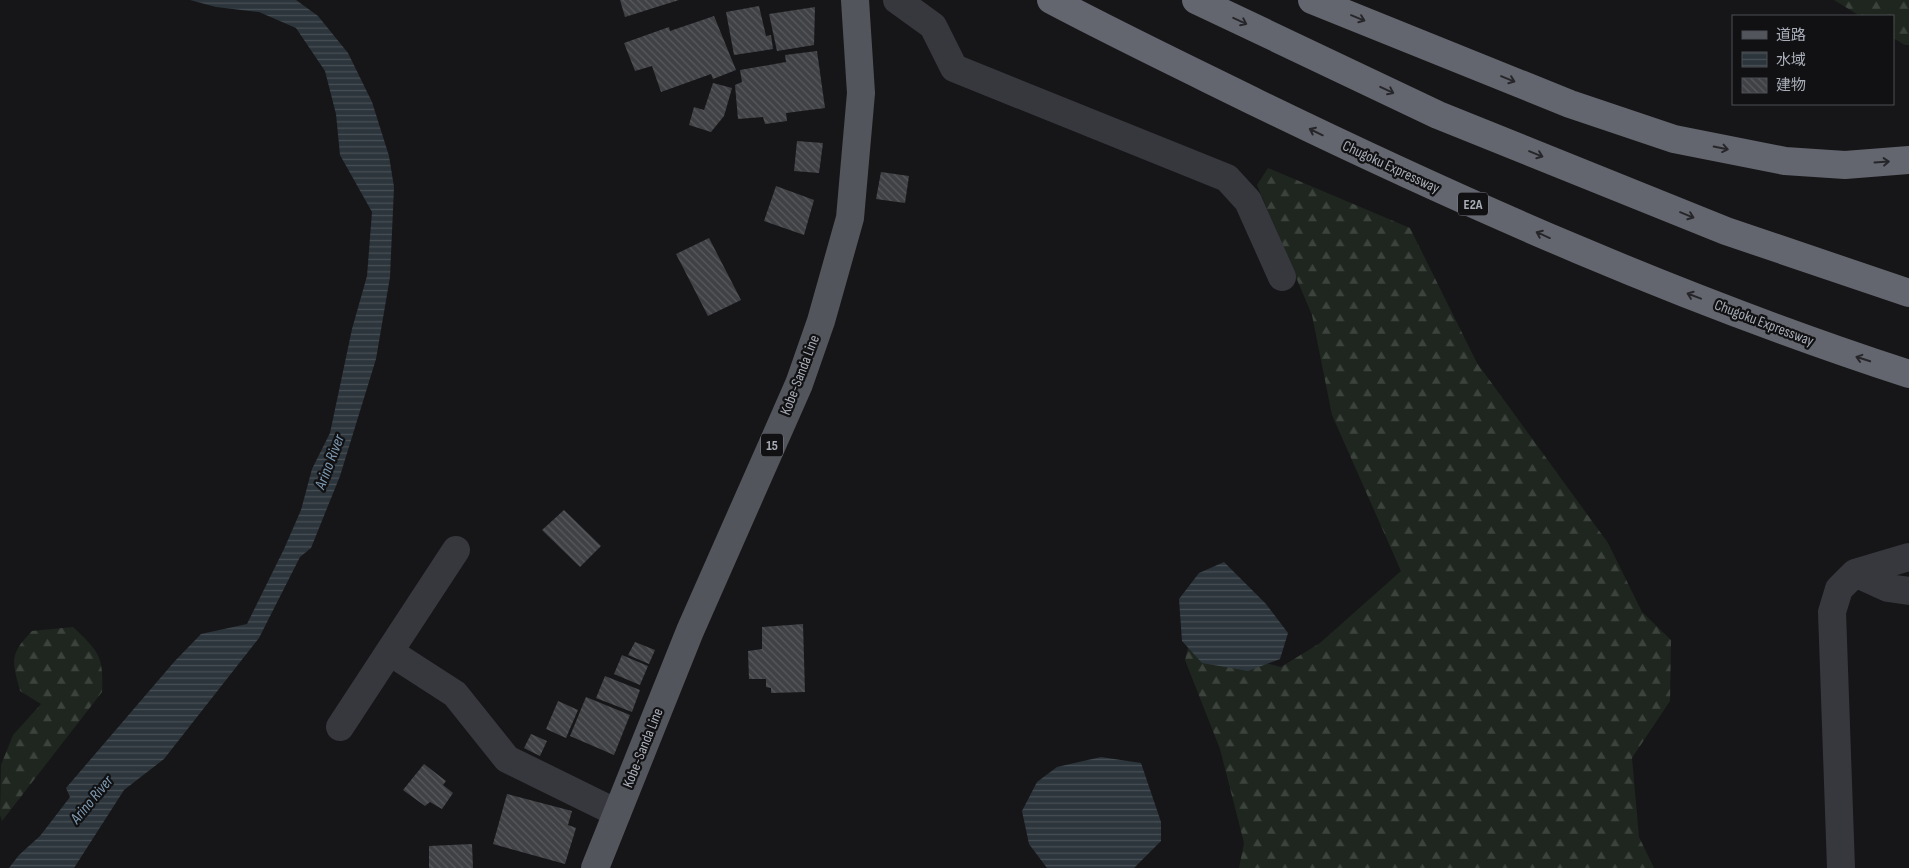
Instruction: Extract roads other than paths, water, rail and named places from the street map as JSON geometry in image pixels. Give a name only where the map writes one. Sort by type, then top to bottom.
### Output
[{"type":"highway","name":"Chugoku Expressway","points":[[1051,0],[1372,159],[1612,266],[1831,348],[1909,374]]},
{"type":"highway","points":[[1196,0],[1438,115],[1726,231],[1909,293]]},
{"type":"highway","points":[[1312,0],[1570,104],[1674,138],[1785,161],[1845,165],[1909,160]]},
{"type":"main road","name":"Kobe-Sanda Line","points":[[595,868],[690,631],[798,384],[823,312],[850,218],[858,147],[861,93],[855,0]]},
{"type":"street","points":[[897,0],[933,26],[954,68],[1227,178],[1248,201],[1282,277]]},
{"type":"street","points":[[340,727],[456,550]]},
{"type":"street","points":[[1841,868],[1832,612],[1839,589],[1855,573],[1909,556]]},
{"type":"street","points":[[1855,573],[1888,588],[1909,592]]},
{"type":"street","points":[[390,652],[455,694],[508,759],[617,813]]},
{"type":"water","name":"Arino River","points":[[190,0],[296,0],[318,16],[348,53],[372,102],[389,156],[394,187],[390,277],[376,359],[340,476],[311,548],[300,557],[259,638],[164,759],[124,790],[74,868],[9,868],[19,855],[40,836],[70,797],[66,788],[174,662],[201,634],[247,624],[301,510],[312,469],[330,433],[352,329],[367,276],[372,212],[340,155],[336,114],[325,71],[296,28],[259,12],[216,7]]},
{"type":"water","points":[[1224,562],[1266,604],[1288,633],[1280,659],[1248,671],[1202,663],[1182,641],[1179,599],[1199,573]]},
{"type":"water","points":[[1101,757],[1141,763],[1161,822],[1161,841],[1134,868],[1047,868],[1029,844],[1022,811],[1037,782],[1057,767]]}]
